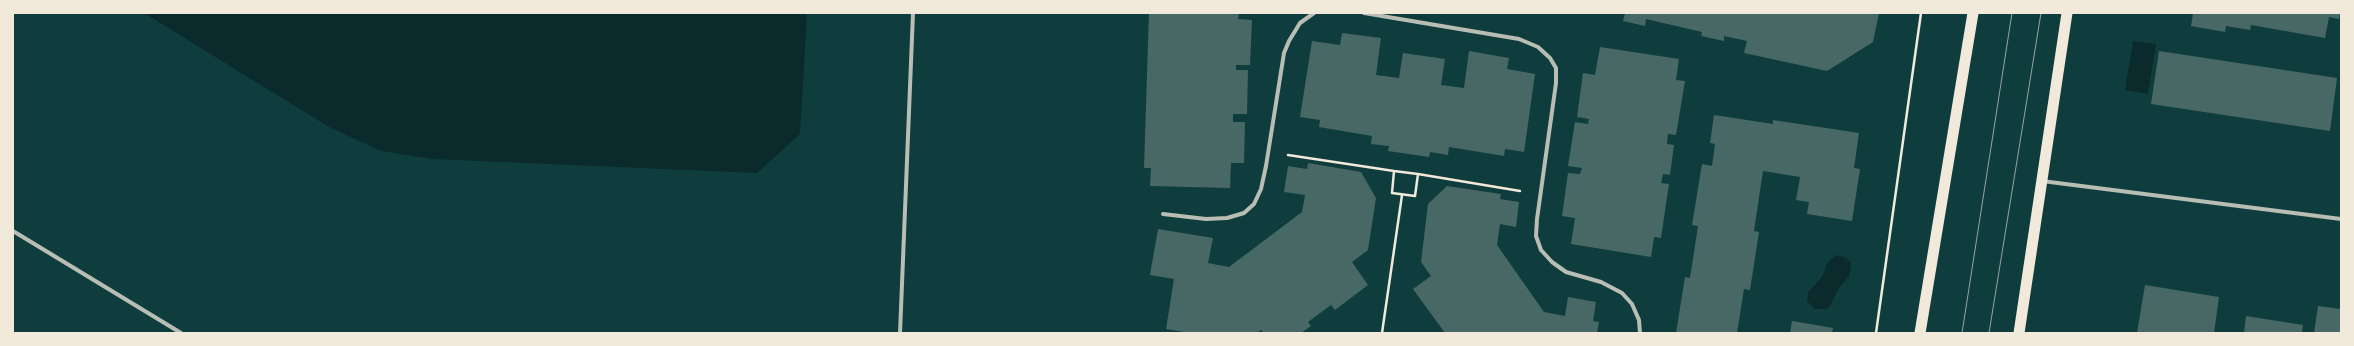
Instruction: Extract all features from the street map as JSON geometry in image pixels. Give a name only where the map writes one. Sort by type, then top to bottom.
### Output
[{"type":"highway","points":[[1920,333],[1973,13]]},
{"type":"highway","points":[[2019,333],[2067,13]]},
{"type":"street","points":[[900,333],[913,13]]},
{"type":"street","points":[[1163,214],[1206,219],[1227,218],[1244,213],[1254,204],[1261,189],[1284,53],[1288,41],[1300,23],[1314,13]]},
{"type":"street","points":[[1364,13],[1519,39],[1538,47],[1550,58],[1556,68],[1556,83],[1540,194],[1536,236],[1541,250],[1552,262],[1566,272],[1601,282],[1622,293],[1639,320],[1640,333]]},
{"type":"street","points":[[2042,181],[2341,218]]},
{"type":"street","points":[[13,231],[181,333]]},
{"type":"path","points":[[1876,333],[1921,13]]},
{"type":"path","points":[[1268,152],[1540,194]]},
{"type":"path","points":[[1394,171],[1392,193],[1402,195],[1415,196],[1418,174]]},
{"type":"path","points":[[1382,333],[1402,195]]},
{"type":"water","points":[[144,13],[807,13],[800,134],[757,173],[433,159],[381,151],[329,127]]},
{"type":"water","points":[[2133,41],[2156,44],[2148,94],[2125,90]]},
{"type":"water","points":[[1837,255],[1846,258],[1850,262],[1851,266],[1849,276],[1839,288],[1830,306],[1826,309],[1815,309],[1807,301],[1808,292],[1822,277],[1828,262]]},
{"type":"building","points":[[1149,13],[1239,13],[1238,19],[1252,20],[1250,65],[1236,65],[1236,70],[1248,70],[1247,114],[1233,114],[1233,122],[1245,122],[1244,163],[1231,163],[1230,188],[1150,186],[1151,168],[1144,168]]},
{"type":"building","points":[[1625,13],[1879,13],[1873,42],[1827,71],[1744,53],[1747,41],[1724,36],[1724,41],[1701,36],[1702,32],[1646,19],[1645,26],[1623,21]]},
{"type":"building","points":[[2193,13],[2340,13],[2339,19],[2329,17],[2325,38],[2251,25],[2250,30],[2226,26],[2225,32],[2191,26]]},
{"type":"building","points":[[1342,33],[1381,38],[1376,75],[1399,78],[1403,53],[1445,59],[1441,85],[1464,88],[1469,51],[1509,58],[1507,69],[1535,74],[1524,152],[1505,149],[1504,156],[1449,147],[1448,155],[1430,152],[1429,157],[1388,151],[1389,146],[1371,144],[1372,136],[1319,127],[1320,120],[1300,117],[1312,41],[1340,45]]},
{"type":"building","points":[[1600,47],[1679,59],[1676,80],[1685,81],[1676,135],[1668,134],[1667,144],[1674,145],[1670,175],[1663,174],[1661,183],[1669,184],[1661,238],[1654,237],[1651,257],[1571,244],[1575,218],[1562,216],[1568,173],[1580,174],[1582,168],[1568,166],[1575,122],[1588,124],[1589,119],[1577,117],[1583,73],[1595,75]]},
{"type":"building","points":[[2159,51],[2337,78],[2330,131],[2151,104]]},
{"type":"building","points":[[1714,115],[1773,124],[1773,120],[1859,133],[1854,168],[1860,169],[1852,221],[1807,214],[1809,202],[1796,200],[1800,177],[1763,171],[1754,231],[1759,232],[1750,290],[1744,289],[1737,333],[1676,333],[1685,277],[1690,278],[1698,226],[1692,225],[1702,164],[1712,166],[1715,144],[1710,143]]},
{"type":"building","points":[[1308,163],[1361,172],[1376,198],[1368,250],[1352,262],[1368,285],[1335,310],[1331,305],[1308,322],[1311,326],[1301,333],[1264,333],[1261,330],[1257,333],[1190,333],[1166,329],[1174,279],[1150,275],[1158,229],[1213,238],[1208,263],[1229,267],[1302,212],[1305,195],[1284,192],[1288,166],[1307,169]]},
{"type":"building","points":[[1447,186],[1501,194],[1500,199],[1519,202],[1516,227],[1500,224],[1497,245],[1544,312],[1565,316],[1568,297],[1596,302],[1593,321],[1599,322],[1597,333],[1445,333],[1413,289],[1431,276],[1421,262],[1428,204]]},
{"type":"building","points":[[2145,285],[2219,297],[2214,333],[2137,333]]},
{"type":"building","points":[[2318,306],[2341,309],[2341,333],[2314,333]]},
{"type":"building","points":[[2246,316],[2303,325],[2302,333],[2244,333]]},
{"type":"building","points":[[1792,321],[1833,328],[1832,333],[1790,333]]},
{"type":"tram line","points":[[1962,333],[2012,13]]},
{"type":"tram line","points":[[1989,333],[2041,13]]}]
